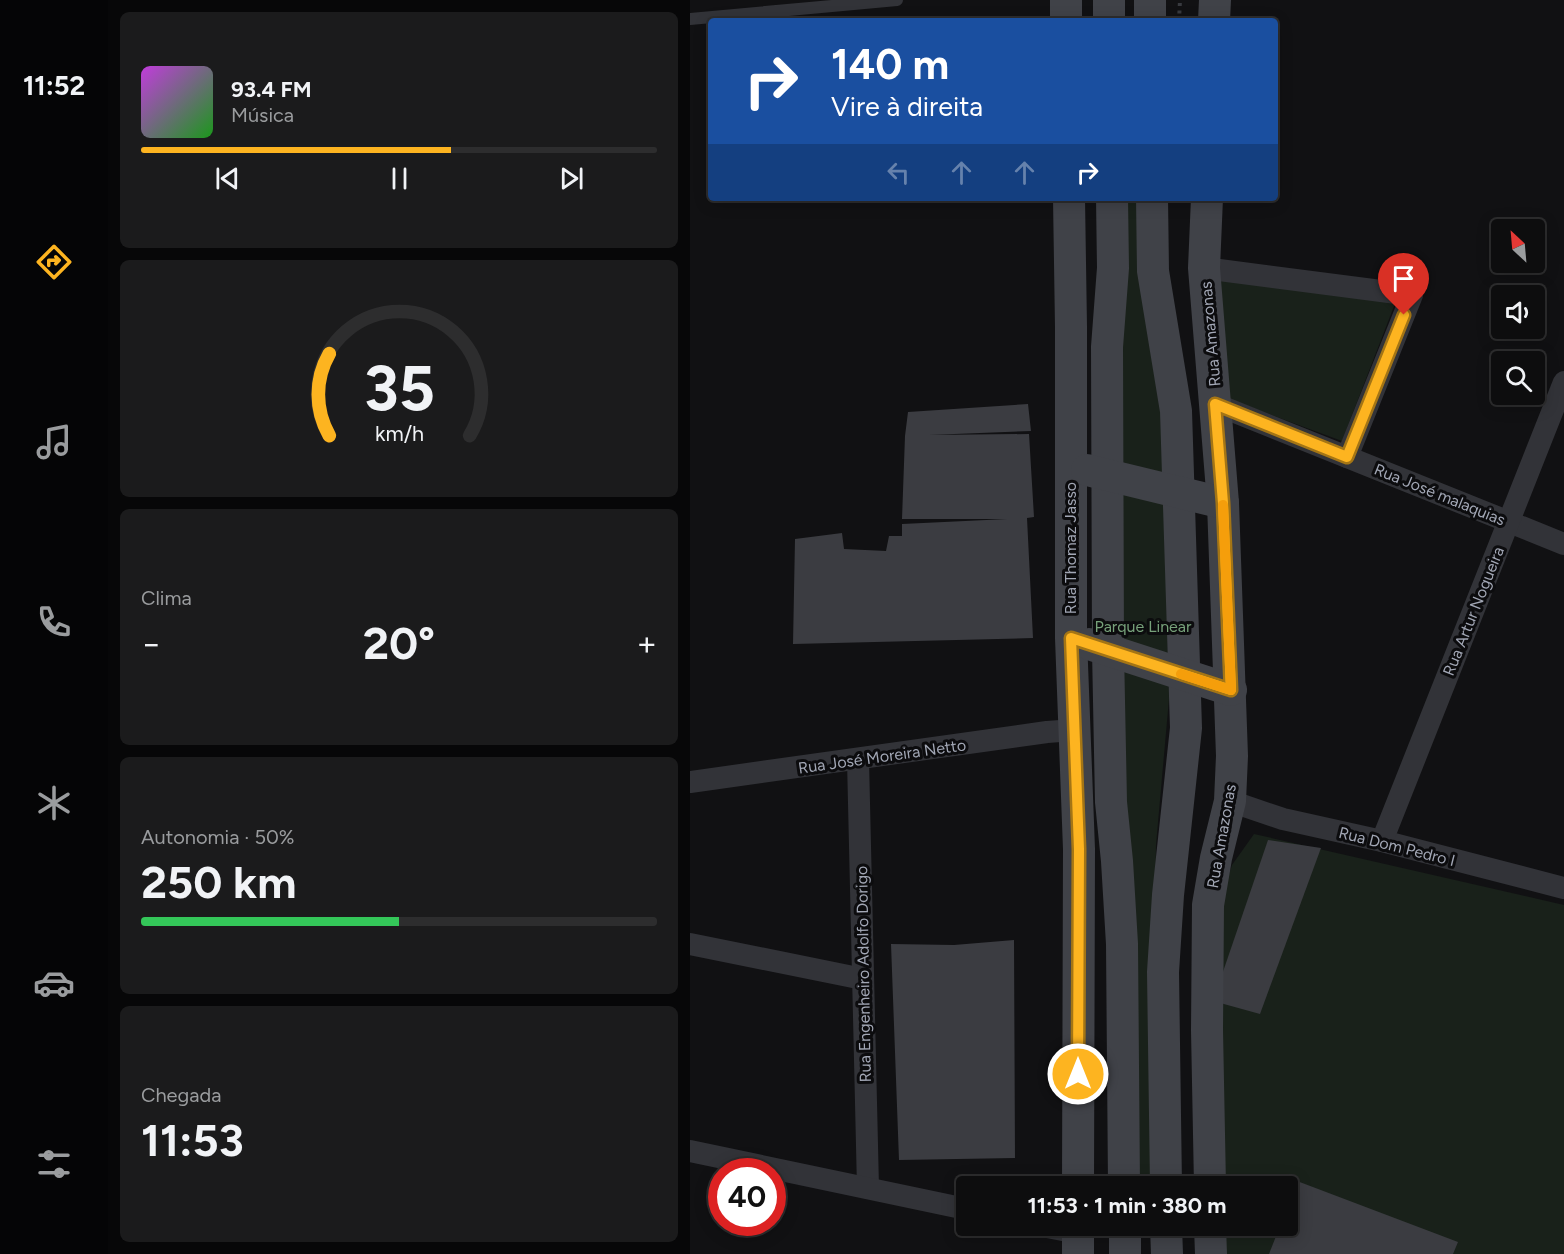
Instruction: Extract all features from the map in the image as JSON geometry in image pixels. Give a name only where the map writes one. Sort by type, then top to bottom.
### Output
[{"type":"main road","points":[[1066,0],[1066,18]]},
{"type":"main road","points":[[1109,0],[1109,18]]},
{"type":"main road","points":[[1150,0],[1150,18]]},
{"type":"main road","points":[[1214,18],[1215,0]]},
{"type":"main road","name":"Rua Thomaz Jasso","points":[[1069,201],[1071,638],[1079,849],[1078,1176]]},
{"type":"main road","points":[[1112,201],[1113,268],[1107,347],[1108,650],[1111,802],[1122,944],[1124,1176]]},
{"type":"main road","points":[[1152,201],[1153,271],[1176,411],[1186,728],[1162,972],[1166,1176]]},
{"type":"main road","name":"Rua Amazonas","points":[[1207,201],[1204,268],[1223,503],[1231,690],[1232,781],[1209,905],[1207,1030],[1210,1176]]},
{"type":"main road","points":[[1070,465],[1223,503]]},
{"type":"main road","points":[[1071,638],[1231,690]]},
{"type":"main road","points":[[1125,1236],[1125,1254]]},
{"type":"main road","points":[[1166,1236],[1167,1254]]},
{"type":"main road","points":[[1210,1236],[1211,1254]]},
{"type":"street","points":[[1204,268],[1412,295],[1347,457]]},
{"type":"street","name":"Rua Artur Nogueira","points":[[1382,841],[1564,382]]},
{"type":"street","name":"Rua José malaquias","points":[[1215,404],[1564,544]]},
{"type":"street","name":"Rua José Moreira Netto","points":[[690,782],[1074,730]]},
{"type":"street","name":"Rua Engenheiro Adolfo Dorigo","points":[[858,760],[868,1188]]},
{"type":"street","name":"Rua Dom Pedro I","points":[[1230,801],[1283,819],[1382,841],[1564,888]]},
{"type":"street","points":[[690,944],[863,979]]},
{"type":"street","points":[[690,1151],[956,1207]]},
{"type":"lane","points":[[809,0],[824,7]]},
{"type":"lane","points":[[690,19],[897,0]]},
{"type":"path","points":[[1179,18],[1180,0]]},
{"type":"green space","name":"Parque Linear","points":[[1118,201],[1142,201],[1161,376],[1169,699],[1156,845],[1151,1176],[1130,1176]]},
{"type":"green space","points":[[1216,278],[1396,301],[1342,441],[1223,397]]},
{"type":"green space","points":[[1254,834],[1564,905],[1564,1254],[1223,1254],[1222,1236],[1298,1236],[1298,1176],[1222,1176],[1219,904],[1232,865]]},
{"type":"building","points":[[1028,404],[1031,431],[929,435],[1029,434],[1034,517],[1027,518],[1033,638],[793,644],[795,539],[842,533],[844,549],[886,551],[889,536],[902,536],[902,524],[1007,519],[902,519],[908,412]]},
{"type":"building","points":[[1268,840],[1321,848],[1260,1014],[1213,1001]]},
{"type":"building","points":[[1014,940],[1015,1158],[899,1160],[891,944],[954,945]]},
{"type":"building","points":[[1298,1181],[1458,1242],[1453,1254],[1269,1254],[1276,1236],[1298,1236]]},
{"type":"slow traffic","points":[[1181,674],[1231,690],[1223,505]]},
{"type":"route","points":[[1078,1074],[1079,849],[1071,638],[1231,690],[1223,503],[1215,404],[1347,457],[1404,315]]}]
